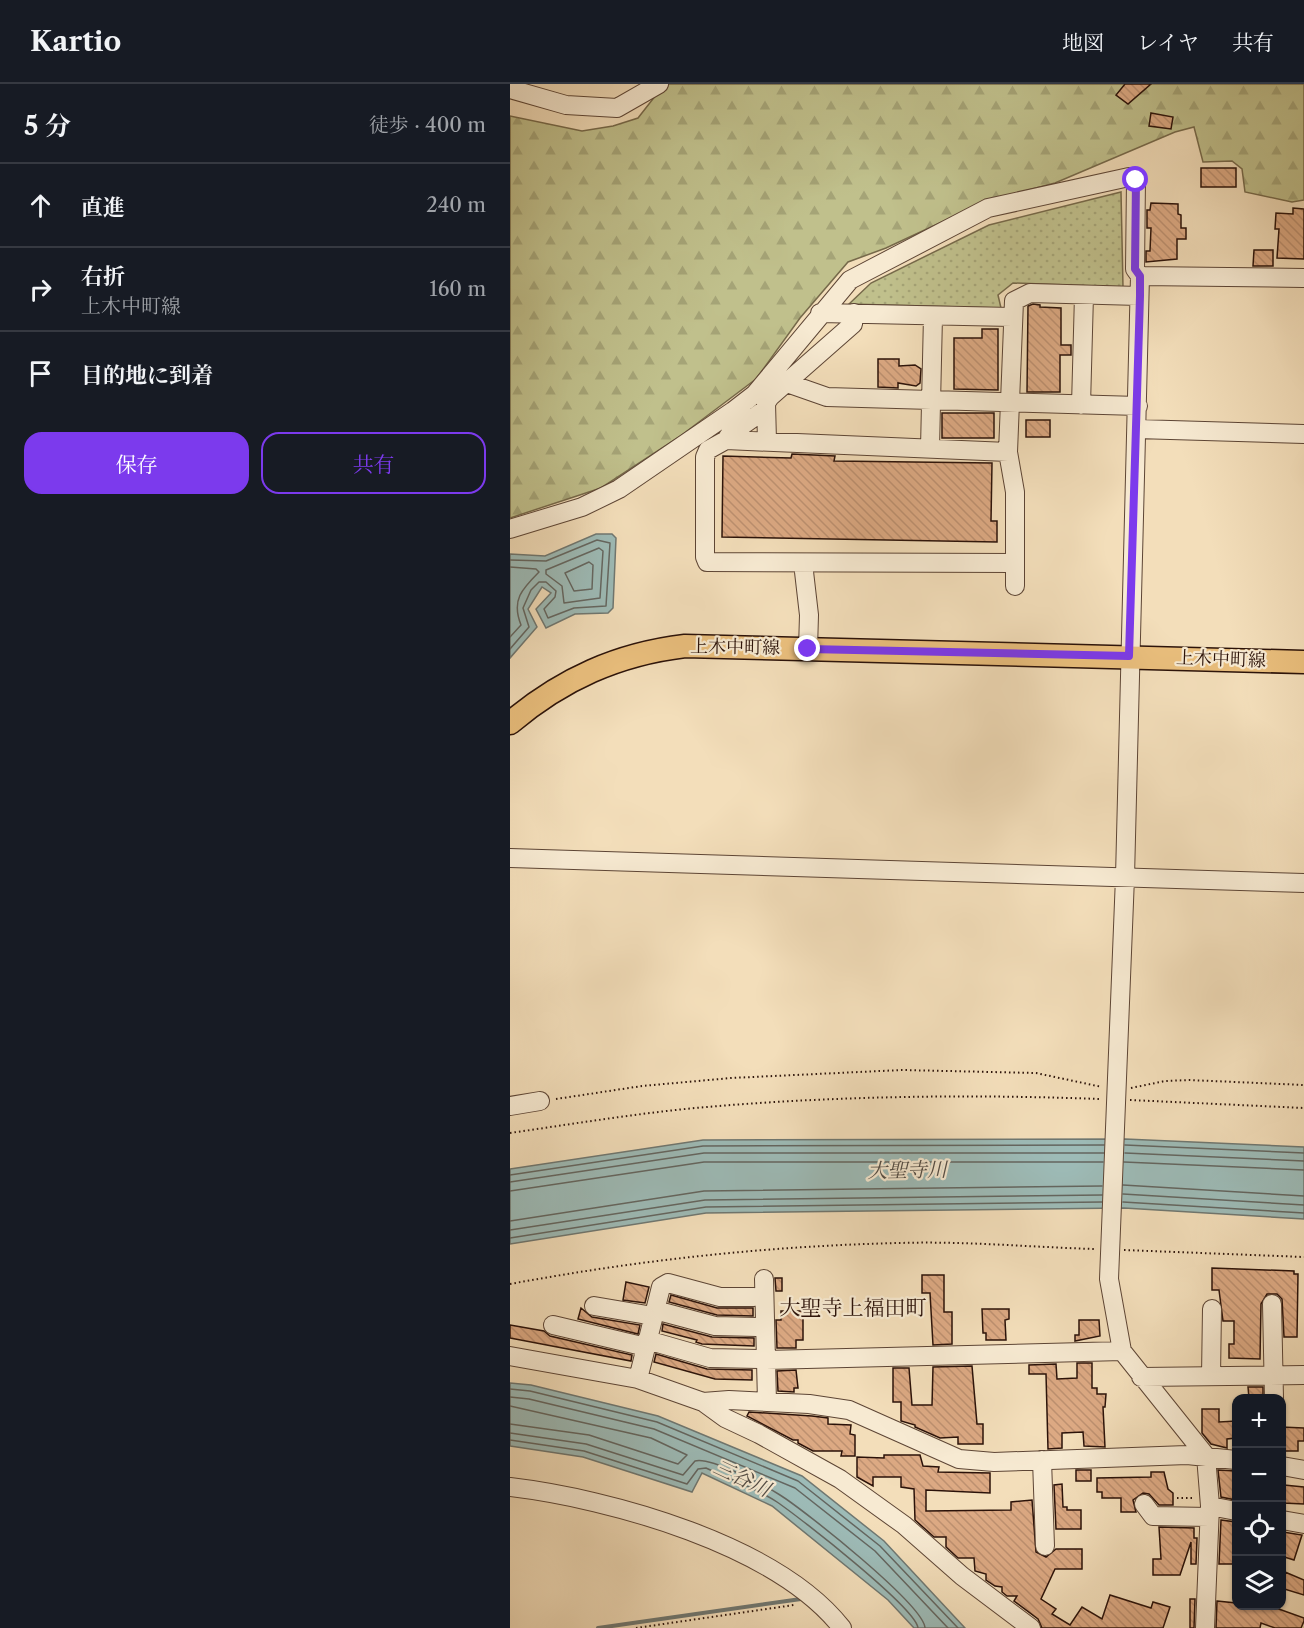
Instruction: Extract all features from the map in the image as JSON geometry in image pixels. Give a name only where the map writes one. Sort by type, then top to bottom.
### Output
[{"type":"main road","name":"上木中町線","points":[[510,723],[566,683],[604,664],[629,656],[685,646],[1304,662]]},
{"type":"street","points":[[510,89],[546,101],[580,99],[617,108],[659,84]]},
{"type":"street","points":[[510,529],[582,507],[619,489],[733,411],[755,394],[850,279],[988,208],[1129,177],[1136,180],[1135,269],[1140,276],[1138,406],[1129,656],[1125,878],[1109,1279],[1122,1351],[1206,1456],[1210,1511],[1205,1628]]},
{"type":"street","points":[[1140,276],[1304,278]]},
{"type":"street","points":[[1015,586],[1015,492],[1008,452],[1014,301],[1030,293],[1140,296]]},
{"type":"street","points":[[1082,405],[1084,295]]},
{"type":"street","points":[[820,313],[1012,317]]},
{"type":"street","points":[[767,441],[766,409],[770,397],[853,324],[854,314]]},
{"type":"street","points":[[930,448],[933,316]]},
{"type":"street","points":[[787,383],[827,397],[1138,406]]},
{"type":"street","points":[[766,409],[730,434],[726,440],[708,450],[705,457],[705,557],[707,562],[1015,563]]},
{"type":"street","points":[[1137,429],[1304,434]]},
{"type":"street","points":[[726,440],[1008,452]]},
{"type":"street","points":[[803,563],[808,615],[808,649]]},
{"type":"street","points":[[510,858],[1304,883]]},
{"type":"street","points":[[510,1107],[540,1101]]},
{"type":"street","points":[[764,1279],[762,1360],[767,1402]]},
{"type":"street","points":[[638,1379],[661,1287],[668,1283],[720,1297],[754,1297]]},
{"type":"street","points":[[1272,1304],[1274,1394]]},
{"type":"street","points":[[594,1306],[654,1313],[715,1326],[757,1327]]},
{"type":"street","points":[[1211,1376],[1212,1309]]},
{"type":"street","points":[[554,1325],[710,1358],[762,1360],[1122,1351]]},
{"type":"street","points":[[510,1356],[638,1379],[703,1402],[725,1418],[768,1438],[840,1479],[904,1525],[962,1576],[1031,1628]]},
{"type":"street","points":[[1142,1377],[1304,1375]]},
{"type":"street","points":[[703,1402],[767,1402],[849,1410],[959,1459],[994,1462],[1206,1456],[1232,1459]]},
{"type":"street","points":[[1042,1460],[1045,1546]]},
{"type":"street","points":[[1286,1467],[1304,1470]]},
{"type":"street","points":[[510,1487],[576,1498],[672,1526],[774,1571],[814,1602],[842,1628]]},
{"type":"street","points":[[1144,1504],[1153,1516],[1232,1511]]},
{"type":"street","points":[[1286,1521],[1304,1524]]},
{"type":"path","points":[[540,1101],[642,1086],[720,1079],[902,1070],[1036,1073],[1116,1095],[1165,1081],[1304,1085]]},
{"type":"path","points":[[510,1133],[662,1112],[808,1101],[1116,1095],[1304,1108]]},
{"type":"path","points":[[510,1284],[658,1259],[827,1246],[900,1243],[1110,1245],[1304,1257]]},
{"type":"path","points":[[636,1628],[814,1602]]},
{"type":"green space","points":[[669,84],[1304,84],[1304,200],[1292,202],[1245,192],[1242,169],[1232,161],[1203,162],[1194,127],[1175,132],[1055,183],[987,201],[886,248],[848,262],[800,318],[756,379],[679,437],[601,488],[510,518],[510,116],[582,131],[613,126],[638,118],[656,95]]},
{"type":"green space","points":[[1121,192],[1123,287],[1013,283],[998,295],[1001,308],[849,304],[871,283],[989,225]]},
{"type":"water","points":[[596,534],[612,534],[616,538],[613,608],[608,613],[575,614],[546,628],[536,609],[551,593],[542,587],[528,609],[537,627],[510,658],[510,554],[545,556]]},
{"type":"water","name":"大聖寺川","points":[[1125,1139],[1304,1147],[1304,1219],[1124,1208],[706,1213],[510,1244],[510,1169],[703,1140]]},
{"type":"water","name":"三谷川","points":[[510,1383],[531,1385],[658,1416],[802,1476],[884,1541],[965,1628],[914,1628],[888,1600],[772,1506],[702,1473],[692,1492],[583,1457],[510,1446]]},
{"type":"building","points":[[1125,84],[1151,84],[1128,104],[1116,95]]},
{"type":"building","points":[[1151,113],[1173,117],[1171,129],[1149,126]]},
{"type":"building","points":[[1201,168],[1236,168],[1236,187],[1201,187]]},
{"type":"building","points":[[1151,203],[1178,204],[1181,228],[1186,228],[1186,239],[1177,239],[1177,259],[1146,262],[1146,251],[1150,251],[1151,228],[1147,228],[1147,210],[1150,210]]},
{"type":"building","points":[[1293,208],[1304,209],[1304,259],[1277,258],[1279,229],[1275,229],[1276,213],[1293,214]]},
{"type":"building","points":[[1254,250],[1273,250],[1273,266],[1253,266]]},
{"type":"building","points":[[1040,305],[1040,307],[1061,308],[1061,345],[1071,345],[1071,355],[1060,355],[1060,392],[1027,392],[1028,306]]},
{"type":"building","points":[[982,329],[998,329],[998,390],[954,389],[954,338],[982,338]]},
{"type":"building","points":[[878,359],[899,359],[899,366],[915,365],[921,369],[920,383],[916,386],[898,383],[898,388],[878,387]]},
{"type":"building","points":[[942,413],[994,413],[994,438],[942,438]]},
{"type":"building","points":[[1026,420],[1050,420],[1050,437],[1026,437]]},
{"type":"building","points":[[792,454],[835,456],[834,461],[992,463],[991,521],[997,521],[997,542],[722,537],[723,456],[791,458]]},
{"type":"building","points":[[1212,1268],[1294,1271],[1294,1274],[1298,1274],[1297,1337],[1284,1337],[1282,1299],[1277,1294],[1267,1294],[1261,1304],[1260,1359],[1229,1358],[1229,1344],[1234,1344],[1234,1321],[1223,1321],[1219,1290],[1212,1290]]},
{"type":"building","points":[[922,1275],[944,1275],[944,1312],[952,1312],[952,1344],[933,1345],[930,1293],[922,1293]]},
{"type":"building","points":[[775,1278],[782,1278],[782,1291],[776,1291]]},
{"type":"building","points":[[626,1282],[649,1287],[645,1303],[623,1300]]},
{"type":"building","points":[[671,1295],[717,1308],[753,1308],[753,1316],[717,1315],[669,1302]]},
{"type":"building","points":[[581,1308],[592,1317],[640,1325],[638,1334],[578,1319]]},
{"type":"building","points":[[982,1309],[1009,1309],[1009,1319],[1005,1320],[1006,1340],[986,1340],[986,1333],[983,1333]]},
{"type":"building","points":[[781,1311],[803,1311],[803,1340],[796,1340],[796,1348],[777,1348],[776,1320],[781,1320]]},
{"type":"building","points":[[1079,1320],[1099,1320],[1100,1336],[1075,1341],[1075,1335],[1079,1335]]},
{"type":"building","points":[[663,1324],[712,1337],[754,1338],[754,1346],[702,1344],[696,1342],[697,1340],[662,1331]]},
{"type":"building","points":[[510,1325],[544,1331],[550,1336],[632,1355],[631,1361],[510,1338]]},
{"type":"building","points":[[656,1354],[707,1369],[752,1370],[752,1380],[715,1379],[654,1362]]},
{"type":"building","points":[[1077,1363],[1092,1363],[1092,1388],[1097,1388],[1097,1394],[1106,1394],[1105,1407],[1103,1407],[1105,1447],[1084,1446],[1083,1432],[1062,1433],[1062,1448],[1048,1449],[1046,1374],[1029,1374],[1029,1365],[1056,1364],[1057,1379],[1077,1378]]},
{"type":"building","points":[[972,1366],[977,1424],[983,1424],[983,1444],[958,1444],[958,1437],[940,1438],[915,1425],[901,1421],[901,1402],[893,1402],[893,1368],[909,1368],[912,1405],[932,1405],[933,1367]]},
{"type":"building","points":[[796,1370],[798,1388],[794,1388],[794,1392],[778,1391],[777,1371]]},
{"type":"building","points":[[1248,1387],[1263,1387],[1263,1394],[1249,1394]]},
{"type":"building","points":[[1202,1409],[1219,1409],[1219,1422],[1232,1421],[1232,1438],[1227,1439],[1227,1448],[1211,1444],[1202,1433]]},
{"type":"building","points":[[749,1412],[828,1418],[828,1424],[851,1425],[850,1434],[855,1435],[855,1456],[841,1456],[842,1451],[813,1451],[798,1443],[798,1440],[793,1440],[747,1416]]},
{"type":"building","points":[[1286,1427],[1304,1428],[1304,1441],[1298,1441],[1298,1451],[1286,1451]]},
{"type":"building","points":[[884,1455],[920,1455],[923,1466],[939,1467],[938,1472],[990,1473],[990,1493],[926,1490],[926,1511],[1011,1510],[1011,1502],[1032,1500],[1036,1552],[1046,1557],[1056,1549],[1082,1549],[1082,1569],[1055,1569],[1041,1599],[1056,1609],[1052,1614],[1070,1625],[1082,1607],[1102,1619],[1110,1595],[1151,1608],[1153,1602],[1170,1607],[1163,1628],[1042,1628],[1038,1619],[1014,1601],[1017,1596],[1007,1596],[1002,1592],[1002,1587],[995,1586],[986,1580],[986,1574],[975,1571],[974,1558],[958,1558],[946,1547],[946,1537],[934,1537],[915,1520],[914,1489],[901,1487],[901,1477],[873,1477],[873,1486],[857,1477],[857,1457],[884,1458]]},
{"type":"building","points":[[1076,1470],[1091,1470],[1091,1481],[1076,1481]]},
{"type":"building","points":[[1218,1470],[1232,1471],[1232,1499],[1221,1497]]},
{"type":"building","points":[[1151,1472],[1164,1472],[1168,1489],[1173,1493],[1173,1505],[1159,1505],[1149,1494],[1143,1493],[1133,1500],[1136,1512],[1121,1512],[1121,1498],[1102,1498],[1102,1492],[1097,1492],[1097,1478],[1151,1477]]},
{"type":"building","points":[[1062,1484],[1063,1507],[1067,1507],[1067,1510],[1081,1510],[1081,1529],[1056,1529],[1054,1485]]},
{"type":"building","points":[[1286,1485],[1304,1487],[1304,1504],[1286,1503]]},
{"type":"building","points":[[1221,1520],[1232,1521],[1232,1564],[1219,1564]]},
{"type":"building","points":[[1159,1527],[1194,1528],[1194,1538],[1197,1538],[1196,1564],[1191,1564],[1191,1542],[1180,1575],[1153,1575],[1153,1559],[1161,1559]]},
{"type":"building","points":[[1286,1532],[1302,1535],[1294,1560],[1286,1558]]},
{"type":"building","points":[[1286,1572],[1304,1580],[1304,1595],[1286,1590]]},
{"type":"building","points":[[1190,1599],[1195,1599],[1194,1628],[1190,1628]]},
{"type":"building","points":[[1217,1601],[1232,1603],[1232,1610],[1282,1610],[1304,1618],[1301,1628],[1275,1628],[1261,1623],[1260,1628],[1216,1628]]},
{"type":"waterway","points":[[598,1628],[801,1599]]},
{"type":"district","name":"大聖寺上福田町","points":[[853,1307]]},
{"type":"route","points":[[808,649],[1129,656],[1140,296],[1140,276],[1135,269],[1136,180]]}]
